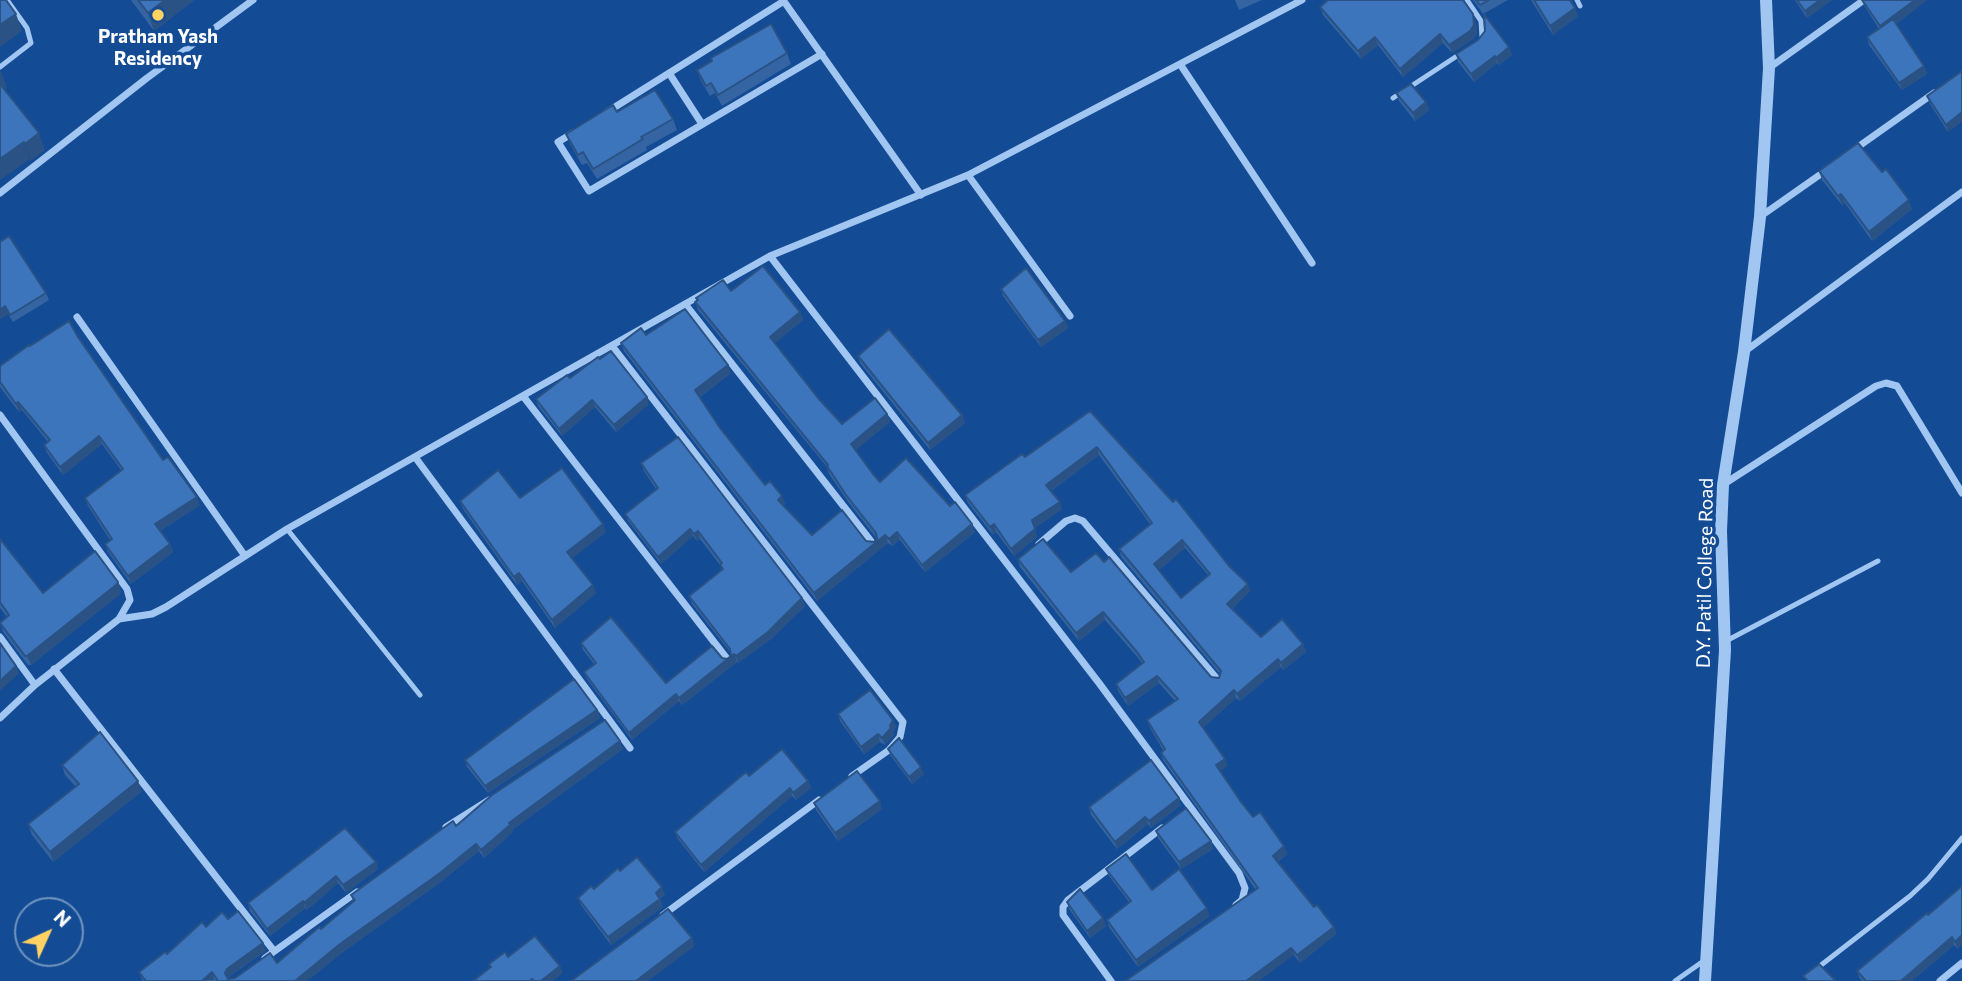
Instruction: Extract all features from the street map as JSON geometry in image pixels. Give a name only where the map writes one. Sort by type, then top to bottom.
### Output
[{"type":"street","points":[[0,193],[147,78],[253,0]]},
{"type":"street","name":"D.Y. Patil College Road","points":[[1705,981],[1725,641],[1721,531],[1723,485],[1744,352],[1760,217],[1769,68],[1766,0]]},
{"type":"street","points":[[1769,68],[1864,0]]},
{"type":"street","points":[[602,114],[784,1],[921,195]]},
{"type":"street","points":[[119,619],[152,614],[166,607],[287,529],[770,256],[968,175],[1298,1]]},
{"type":"street","points":[[580,128],[558,142],[589,191],[821,54]]},
{"type":"street","points":[[1180,64],[1312,263]]},
{"type":"street","points":[[669,73],[702,124]]},
{"type":"street","points":[[1850,153],[1940,89]]},
{"type":"street","points":[[1760,217],[1839,161]]},
{"type":"street","points":[[968,175],[1070,316]]},
{"type":"street","points":[[1744,352],[1962,192]]},
{"type":"street","points":[[770,256],[1099,683],[1239,873],[1245,888],[1242,900],[1233,907]]},
{"type":"street","points":[[685,304],[874,545]]},
{"type":"street","points":[[77,317],[245,556]]},
{"type":"street","points":[[612,346],[903,722],[900,737],[889,750],[845,781]]},
{"type":"street","points":[[1723,485],[1876,386],[1886,383],[1897,386],[1962,493]]},
{"type":"street","points":[[523,396],[728,660]]},
{"type":"street","points":[[0,415],[127,589],[130,600],[119,619],[54,669],[0,718]]},
{"type":"street","points":[[415,457],[630,748]]},
{"type":"street","points":[[1028,552],[1066,522],[1074,518],[1083,521],[1218,680]]},
{"type":"street","points":[[1010,567],[1019,560]]},
{"type":"street","points":[[0,637],[35,685]]},
{"type":"street","points":[[54,669],[274,951]]},
{"type":"street","points":[[598,727],[609,719]]},
{"type":"street","points":[[436,835],[498,794]]},
{"type":"street","points":[[659,918],[823,797]]},
{"type":"street","points":[[1179,815],[1190,807]]},
{"type":"street","points":[[1111,981],[1063,915],[1063,907],[1068,900],[1168,824]]},
{"type":"street","points":[[254,966],[362,888]]},
{"type":"street","points":[[1940,981],[1962,962]]},
{"type":"lane","points":[[0,67],[31,43],[27,28],[7,0]]},
{"type":"lane","points":[[1466,0],[1481,21],[1483,35],[1477,43]]},
{"type":"lane","points":[[1392,98],[1467,50]]},
{"type":"lane","points":[[287,529],[420,695]]},
{"type":"lane","points":[[1725,641],[1878,561]]},
{"type":"lane","points":[[1811,972],[1910,896],[1962,838]]},
{"type":"lane","points":[[1675,981],[1705,960]]},
{"type":"building","points":[[0,0],[6,0],[16,14],[0,25]]},
{"type":"building","points":[[138,0],[165,0],[148,13]]},
{"type":"building","points":[[1328,0],[1463,0],[1473,14],[1474,25],[1470,31],[1449,45],[1440,34],[1400,69],[1375,37],[1358,51],[1320,7]]},
{"type":"building","points":[[1476,0],[1489,0],[1480,5]]},
{"type":"building","points":[[1534,0],[1570,0],[1575,8],[1550,26]]},
{"type":"building","points":[[1797,0],[1820,0],[1805,11]]},
{"type":"building","points":[[1862,0],[1915,0],[1880,26]]},
{"type":"building","points":[[1484,14],[1509,47],[1471,74],[1456,54],[1478,40],[1485,31]]},
{"type":"building","points":[[1893,19],[1924,66],[1899,83],[1867,37]]},
{"type":"building","points":[[771,24],[787,53],[718,95],[711,83],[706,86],[697,70],[712,61],[711,58]]},
{"type":"building","points":[[1962,71],[1962,112],[1946,125],[1927,96]]},
{"type":"building","points":[[0,84],[39,133],[0,159]]},
{"type":"building","points":[[1411,84],[1426,102],[1413,113],[1396,93]]},
{"type":"building","points":[[655,90],[673,119],[593,169],[583,152],[578,155],[566,134],[613,105],[617,112]]},
{"type":"building","points":[[1858,143],[1882,172],[1886,169],[1909,200],[1869,232],[1841,194],[1838,196],[1819,171]]},
{"type":"building","points":[[9,236],[46,293],[10,315],[5,306],[0,310],[0,242]]},
{"type":"building","points":[[763,266],[800,312],[770,337],[818,398],[842,424],[875,398],[887,414],[851,444],[873,474],[880,482],[906,458],[950,506],[955,502],[972,524],[922,565],[897,532],[889,539],[885,535],[814,593],[621,343],[641,328],[646,335],[685,309],[728,365],[695,390],[720,428],[765,485],[770,481],[782,496],[778,500],[812,535],[842,510],[866,541],[874,542],[877,539],[876,533],[846,495],[828,465],[695,302],[698,300],[696,298],[723,280],[731,291]]},
{"type":"building","points":[[1026,268],[1065,321],[1038,340],[1001,289]]},
{"type":"building","points":[[69,321],[163,460],[168,457],[197,497],[155,524],[170,544],[128,576],[105,544],[112,539],[85,498],[123,469],[99,436],[60,467],[44,445],[50,440],[18,402],[16,404],[0,382],[0,366]]},
{"type":"building","points":[[889,329],[962,415],[928,443],[858,356]]},
{"type":"building","points":[[611,351],[647,397],[614,425],[592,400],[559,429],[536,399],[567,375],[570,378],[598,357],[600,359]]},
{"type":"building","points":[[1090,411],[1173,502],[1176,499],[1229,566],[1248,584],[1227,604],[1261,637],[1282,619],[1303,644],[1281,663],[1278,659],[1237,694],[1234,690],[1199,722],[1225,759],[1216,765],[1241,802],[1253,817],[1260,812],[1284,846],[1273,856],[1314,907],[1317,905],[1334,927],[1297,955],[1291,948],[1246,981],[1125,981],[1258,888],[1161,753],[1165,749],[1147,720],[1178,699],[1157,676],[1125,698],[1116,684],[1144,662],[1137,652],[1103,612],[1076,633],[1018,559],[1043,539],[1071,572],[1096,553],[1104,562],[1109,557],[1211,677],[1219,678],[1221,671],[1119,549],[1152,523],[1097,447],[1046,485],[1060,502],[1032,520],[1035,529],[1011,549],[994,524],[990,527],[965,495],[1022,454],[1025,457]],"holes":[[[1182,540],[1210,574],[1181,598],[1154,564]]]},
{"type":"building","points":[[678,437],[802,598],[768,632],[736,656],[734,654],[679,698],[676,694],[629,733],[584,672],[596,663],[581,643],[611,617],[666,683],[712,646],[722,658],[731,656],[730,649],[689,596],[723,569],[720,565],[722,563],[698,531],[694,534],[690,529],[658,557],[625,514],[658,488],[641,463]]},
{"type":"building","points":[[562,468],[603,524],[567,552],[593,585],[552,620],[519,573],[514,577],[460,501],[498,470],[520,498]]},
{"type":"building","points":[[0,539],[43,593],[95,551],[118,582],[25,656],[0,623],[9,615],[0,602]]},
{"type":"building","points":[[0,643],[16,666],[0,681]]},
{"type":"building","points":[[574,679],[597,710],[485,786],[465,760]]},
{"type":"building","points":[[870,690],[893,720],[891,728],[882,738],[878,734],[861,747],[838,714]]},
{"type":"building","points":[[605,720],[620,741],[509,823],[510,825],[481,850],[476,844],[340,944],[295,981],[218,981],[212,972],[202,981],[146,981],[139,972],[165,952],[167,954],[202,922],[206,927],[222,912],[228,919],[238,911],[263,943],[227,969],[225,973],[228,979],[235,978],[270,953],[277,963],[355,900],[351,895],[453,821],[456,826],[492,795]]},
{"type":"building","points":[[100,732],[138,781],[50,852],[28,824],[79,784],[62,765]]},
{"type":"building","points":[[899,738],[921,767],[909,777],[888,749]]},
{"type":"building","points":[[782,749],[808,781],[793,793],[790,788],[701,865],[675,832],[746,772],[749,776]]},
{"type":"building","points":[[1151,760],[1179,798],[1149,821],[1145,817],[1115,842],[1089,807]]},
{"type":"building","points":[[857,771],[880,801],[835,833],[814,803]]},
{"type":"building","points":[[1186,808],[1211,841],[1179,862],[1156,831]]},
{"type":"building","points":[[345,828],[376,862],[343,885],[336,876],[267,929],[248,903]]},
{"type":"building","points":[[1126,854],[1152,890],[1179,869],[1207,908],[1136,960],[1107,920],[1131,901],[1106,869]]},
{"type":"building","points":[[637,857],[662,887],[656,893],[660,899],[608,937],[578,898],[591,886],[594,889],[618,868],[620,871]]},
{"type":"building","points":[[1962,886],[1962,935],[1955,942],[1952,937],[1901,981],[1866,981],[1857,971],[1927,913],[1928,915]]},
{"type":"building","points":[[1080,889],[1103,918],[1087,931],[1067,902]]},
{"type":"building","points":[[668,909],[692,938],[636,981],[571,981]]},
{"type":"building","points":[[535,936],[560,966],[541,981],[473,981],[505,952],[508,957]]},
{"type":"building","points":[[1819,964],[1836,981],[1808,981],[1803,976]]},
{"type":"place","name":"Pratham Yash Residency","points":[[158,15]]}]
